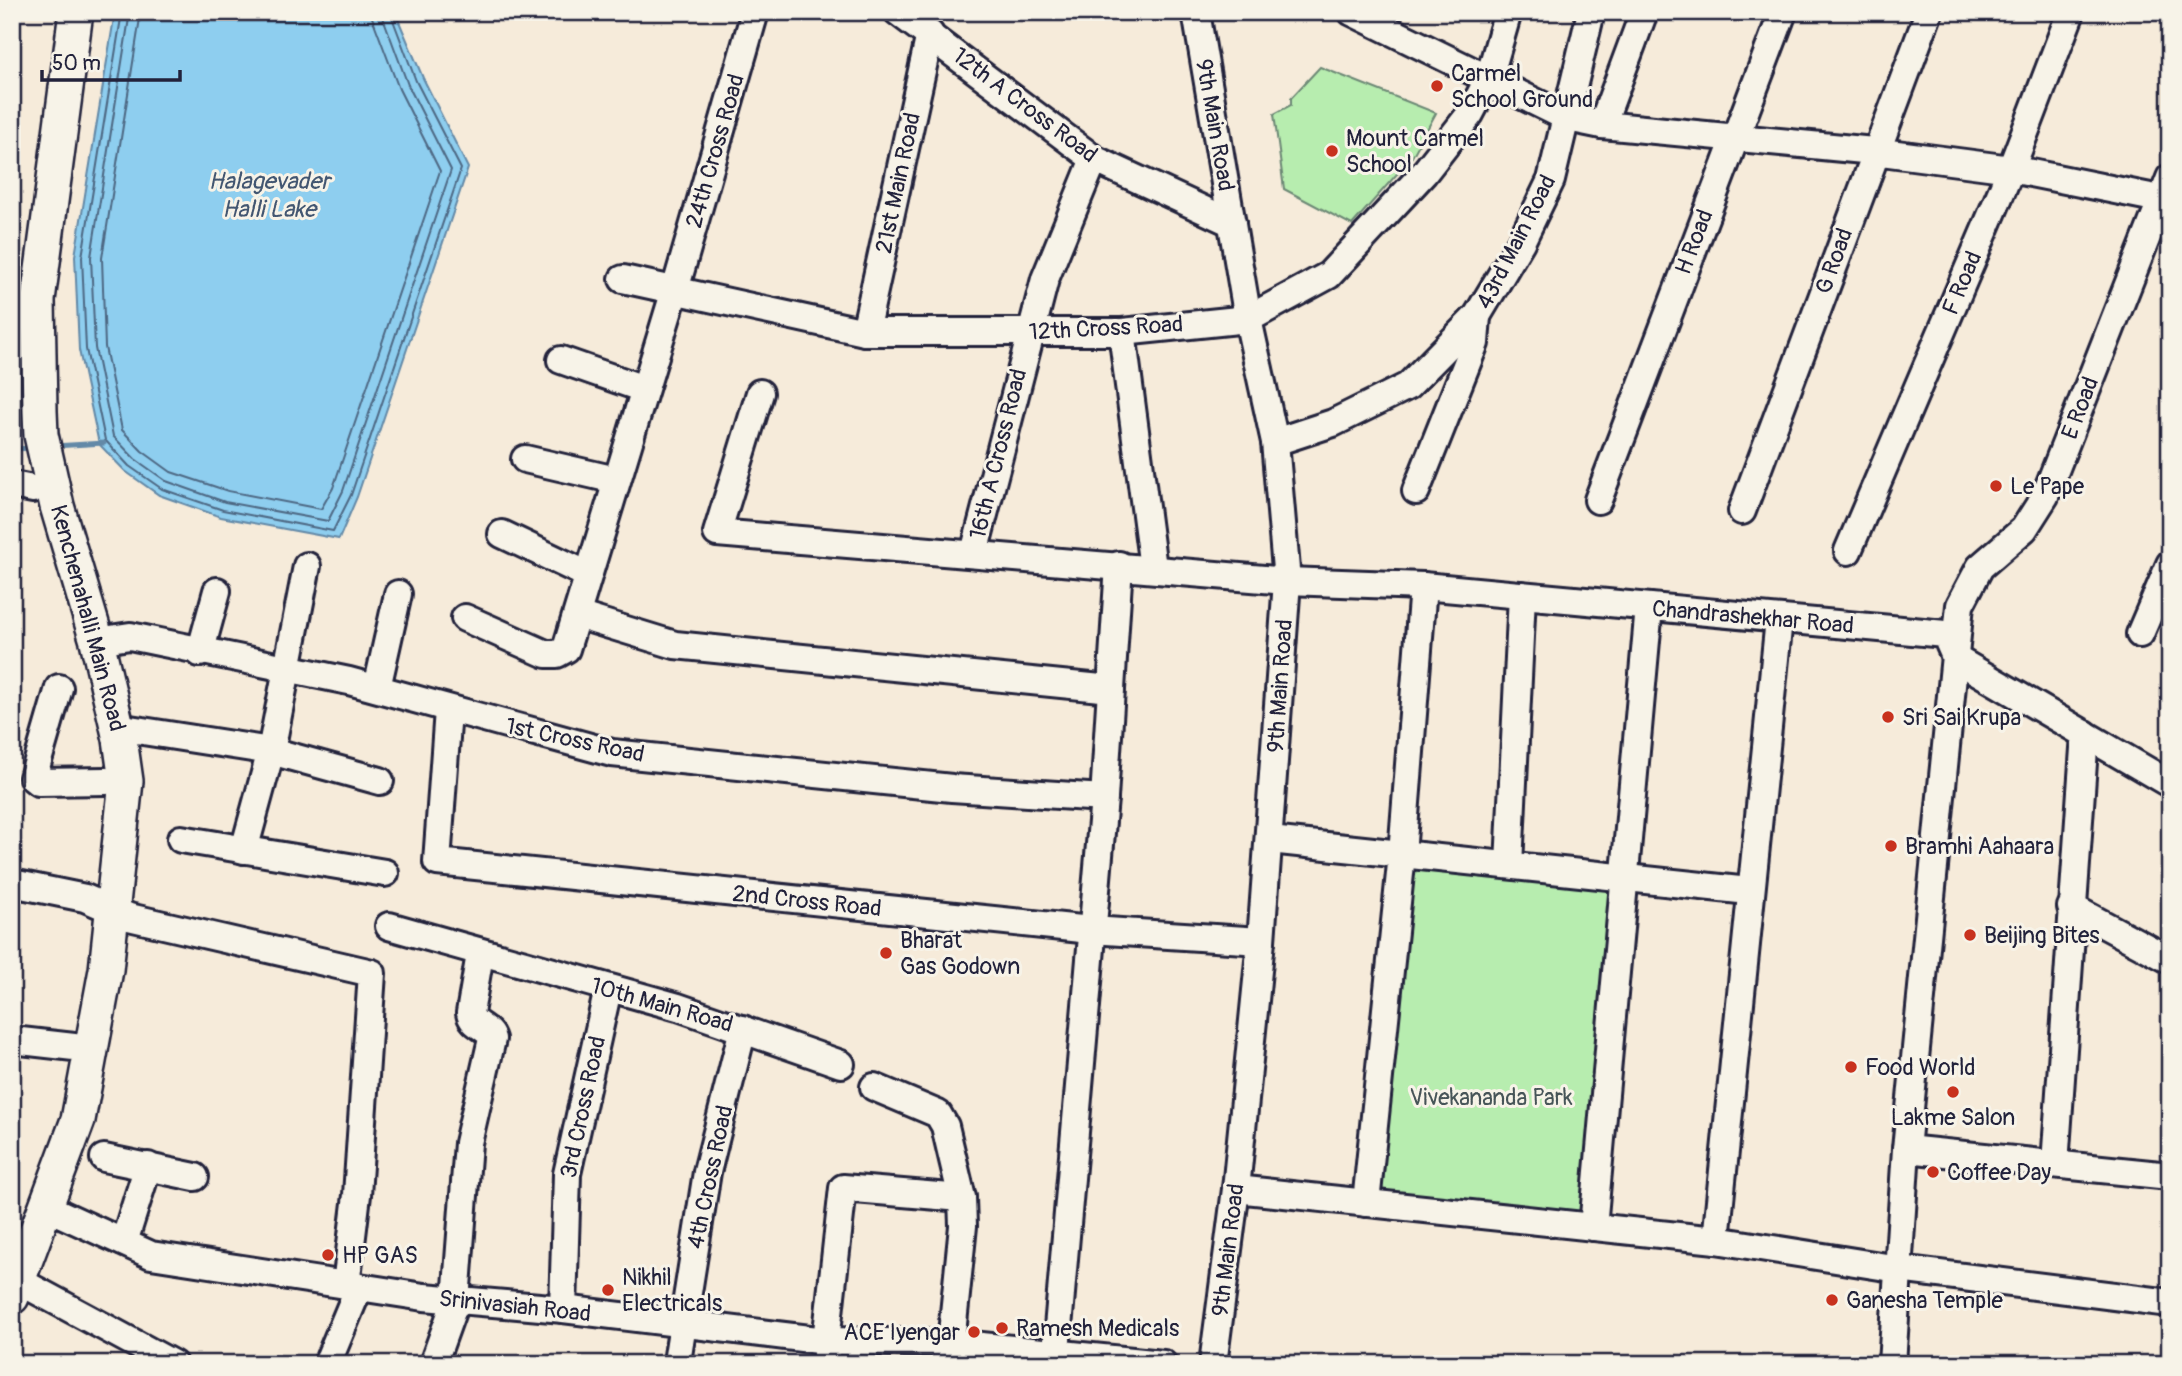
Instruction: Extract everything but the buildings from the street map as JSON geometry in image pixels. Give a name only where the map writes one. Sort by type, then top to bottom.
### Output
[{"type":"main road","name":"Kenchenahalli Main Road","points":[[15,1289],[78,1120],[93,1050],[103,906],[106,781],[101,742],[31,462],[19,298],[56,12]]},
{"type":"main road","name":"Kenchenahalli Main Road","points":[[12,1244],[60,1115],[126,781],[117,727],[97,641],[57,506],[31,462],[38,300],[76,12]]},
{"type":"street","name":"24th Cross Road","points":[[465,618],[546,654],[557,654],[565,649],[675,290],[755,12]]},
{"type":"street","name":"12th A Cross Road","points":[[898,12],[1094,159],[1232,223]]},
{"type":"street","name":"9th Main Road","points":[[1196,12],[1248,319],[1275,442],[1287,580],[1261,941],[1236,1189],[1213,1364]]},
{"type":"street","points":[[1352,12],[1568,118],[1602,125],[1874,151],[2167,192]]},
{"type":"street","name":"12th Cross Road","points":[[623,279],[865,332],[1122,332],[1248,319],[1329,275],[1424,173],[1470,114],[1489,78],[1508,12]]},
{"type":"street","name":"43rd Main Road","points":[[1275,442],[1333,423],[1408,386],[1477,316],[1521,242],[1551,180],[1568,118],[1591,12]]},
{"type":"street","points":[[1602,125],[1644,12]]},
{"type":"street","name":"H Road","points":[[1598,500],[1783,12]]},
{"type":"street","name":"G Road","points":[[1742,511],[1874,151],[1929,12]]},
{"type":"street","name":"F Road","points":[[1847,551],[2011,169],[2071,12]]},
{"type":"street","name":"21st Main Road","points":[[865,332],[930,34]]},
{"type":"street","name":"16th A Cross Road","points":[[974,553],[1028,332],[1045,279],[1094,159]]},
{"type":"street","name":"E Road","points":[[1892,1364],[1906,1149],[1960,604],[1980,567],[2024,529],[2045,496],[2167,192]]},
{"type":"street","points":[[1416,491],[1475,343],[1477,316]]},
{"type":"street","points":[[1122,332],[1153,568]]},
{"type":"street","points":[[561,360],[645,389]]},
{"type":"street","name":"Chandrashekhar Road","points":[[760,393],[717,533],[1287,580],[1423,586],[1945,634],[1956,659],[2170,784]]},
{"type":"street","points":[[525,459],[617,480]]},
{"type":"street","points":[[502,534],[587,575]]},
{"type":"street","points":[[2140,634],[2170,564]]},
{"type":"street","points":[[1056,1351],[1104,798],[1119,565]]},
{"type":"street","points":[[244,850],[271,751],[307,566]]},
{"type":"street","points":[[1366,1203],[1402,854],[1423,586]]},
{"type":"street","points":[[200,653],[217,591]]},
{"type":"street","points":[[377,688],[398,594]]},
{"type":"street","points":[[1509,865],[1522,595]]},
{"type":"street","points":[[1593,1227],[1648,607]]},
{"type":"street","points":[[577,615],[675,645],[1111,689]]},
{"type":"street","points":[[1716,1240],[1749,891],[1779,619]]},
{"type":"street","name":"1st Cross Road","points":[[97,641],[130,636],[200,653],[377,688],[448,710],[612,752],[952,788],[1104,798]]},
{"type":"street","points":[[59,688],[33,778],[38,782],[106,781]]},
{"type":"street","name":"2nd Cross Road","points":[[448,710],[437,862],[1091,930],[1261,941]]},
{"type":"street","points":[[117,727],[271,751],[380,781]]},
{"type":"street","points":[[2055,1164],[2085,734]]},
{"type":"street","points":[[181,839],[385,873]]},
{"type":"street","points":[[1270,840],[1749,891]]},
{"type":"street","points":[[12,883],[103,906],[130,917],[372,973],[353,1286],[327,1364]]},
{"type":"street","points":[[2071,907],[2170,960]]},
{"type":"street","name":"10th Main Road","points":[[389,926],[743,1029],[841,1063]]},
{"type":"street","points":[[433,1364],[456,1300],[468,1143],[492,1039],[490,1033],[474,1021],[470,1013],[480,954]]},
{"type":"street","name":"3rd Cross Road","points":[[563,1309],[567,1174],[608,989]]},
{"type":"street","name":"4th Cross Road","points":[[677,1362],[707,1172],[743,1029]]},
{"type":"street","points":[[12,1040],[74,1047]]},
{"type":"street","points":[[874,1087],[942,1118],[962,1198],[963,1226],[952,1353]]},
{"type":"street","points":[[1906,1149],[2170,1176]]},
{"type":"street","points":[[104,1158],[195,1177]]},
{"type":"street","points":[[124,1242],[148,1166]]},
{"type":"street","points":[[826,1352],[844,1188],[962,1198]]},
{"type":"street","points":[[1236,1189],[1716,1240],[1899,1269],[2170,1303]]},
{"type":"street","name":"Srinivasiah Road","points":[[46,1207],[151,1255],[353,1286],[456,1300],[563,1309],[682,1326],[826,1352],[952,1353],[1025,1357],[1056,1351],[1154,1363]]},
{"type":"street","points":[[15,1289],[173,1364]]},
{"type":"green space","points":[[1320,67],[1436,113],[1412,157],[1352,225],[1284,189],[1274,114],[1291,105],[1291,98]]},
{"type":"green space","name":"Vivekananda Park","points":[[1401,861],[1625,884],[1593,1227],[1366,1203]]},
{"type":"water","name":"Halagevader Halli Lake","points":[[115,12],[395,12],[423,78],[468,168],[357,497],[339,539],[221,517],[159,495],[125,471],[99,444],[79,350],[75,256]]},
{"type":"waterway","points":[[54,446],[104,443]]},
{"type":"waterway","points":[[12,449],[34,448]]},
{"type":"place","name":"Carmel School Ground","points":[[1437,86]]},
{"type":"place","name":"Mount Carmel School","points":[[1332,151]]},
{"type":"place","name":"Le Pape","points":[[1996,486]]},
{"type":"place","name":"Sri Sai Krupa","points":[[1888,717]]},
{"type":"place","name":"Bramhi Aahaara","points":[[1891,846]]},
{"type":"place","name":"Beijing Bites","points":[[1970,935]]},
{"type":"place","name":"Bharat Gas Godown","points":[[886,953]]},
{"type":"place","name":"Food World","points":[[1851,1067]]},
{"type":"place","name":"Lakme Salon","points":[[1953,1092]]},
{"type":"place","name":"Coffee Day","points":[[1933,1172]]},
{"type":"place","name":"HP GAS","points":[[328,1255]]},
{"type":"place","name":"Nikhil Electricals","points":[[608,1290]]},
{"type":"place","name":"Ganesha Temple","points":[[1832,1300]]},
{"type":"place","name":"Ramesh Medicals","points":[[1002,1328]]},
{"type":"place","name":"ACE Iyengar","points":[[974,1332]]}]
